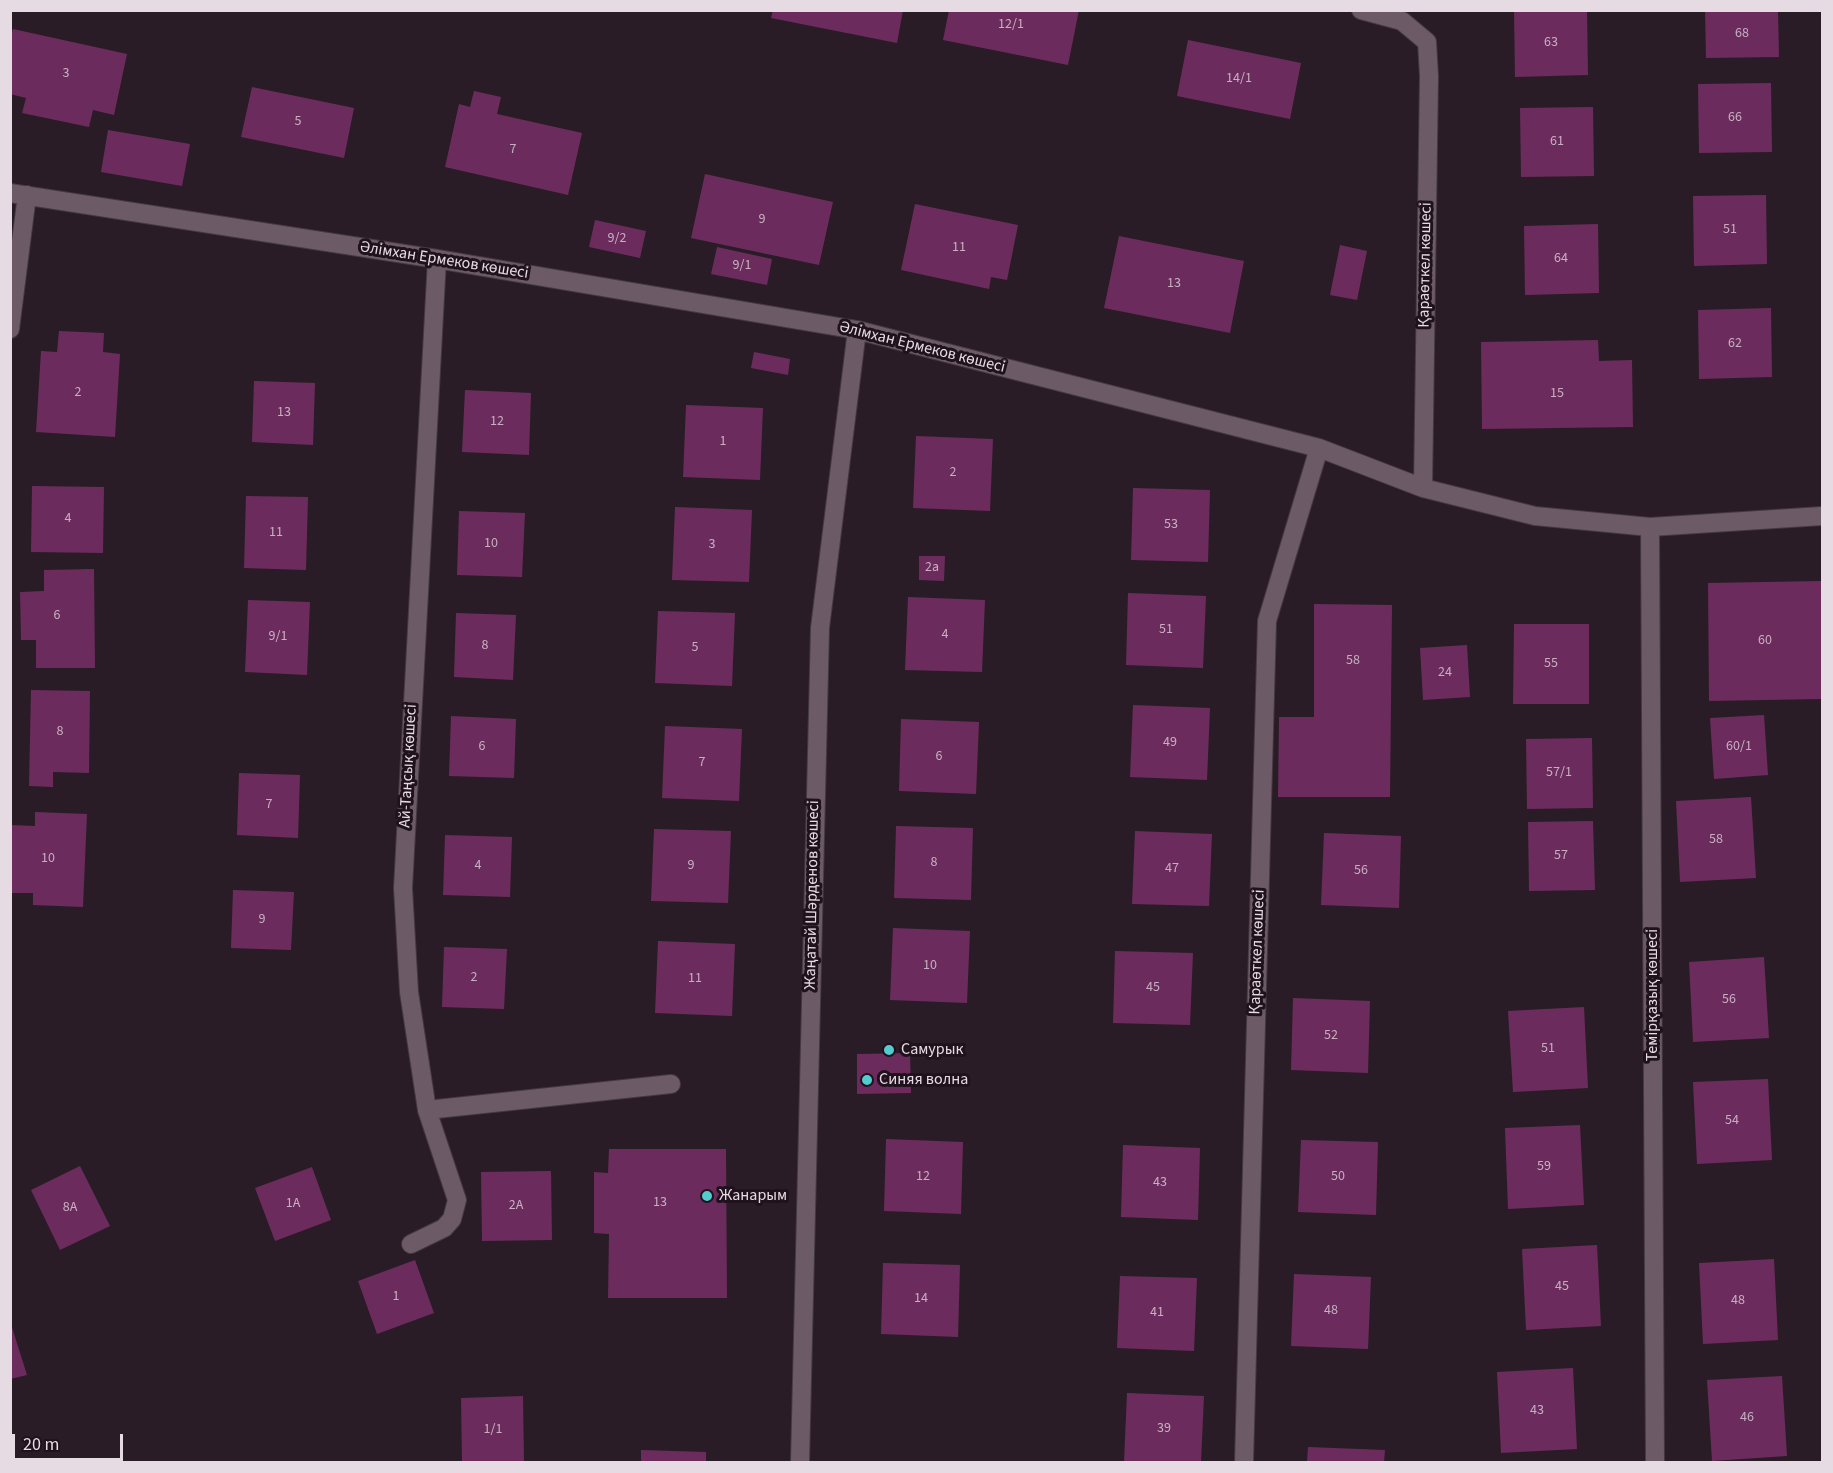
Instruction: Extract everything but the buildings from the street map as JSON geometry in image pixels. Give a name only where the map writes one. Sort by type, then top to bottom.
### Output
[{"type":"street","name":"Қараөткел көшесі","points":[[1361,10],[1402,21],[1427,42],[1429,76],[1423,488]]},
{"type":"street","name":"Әлімхан Ермеков көшесі","points":[[19,194],[437,259],[857,330],[1319,448],[1423,488],[1535,516],[1650,527],[1822,516]]},
{"type":"street","points":[[10,329],[19,194]]},
{"type":"street","name":"Ай-Таңсық көшесі","points":[[411,1244],[444,1228],[452,1219],[457,1200],[428,1110],[409,992],[403,888],[437,259]]},
{"type":"street","name":"Жаңатай Шәрденов көшесі","points":[[800,1462],[820,628],[857,330]]},
{"type":"street","name":"Қараөткел көшесі","points":[[1244,1462],[1267,621],[1319,448]]},
{"type":"street","name":"Темірқазық көшесі","points":[[1650,527],[1655,1462]]},
{"type":"street","points":[[428,1110],[672,1084]]},
{"type":"place","name":"Самурык","points":[[889,1050]]},
{"type":"place","name":"Синяя волна","points":[[867,1080]]},
{"type":"place","name":"Жанарым","points":[[707,1196]]}]
